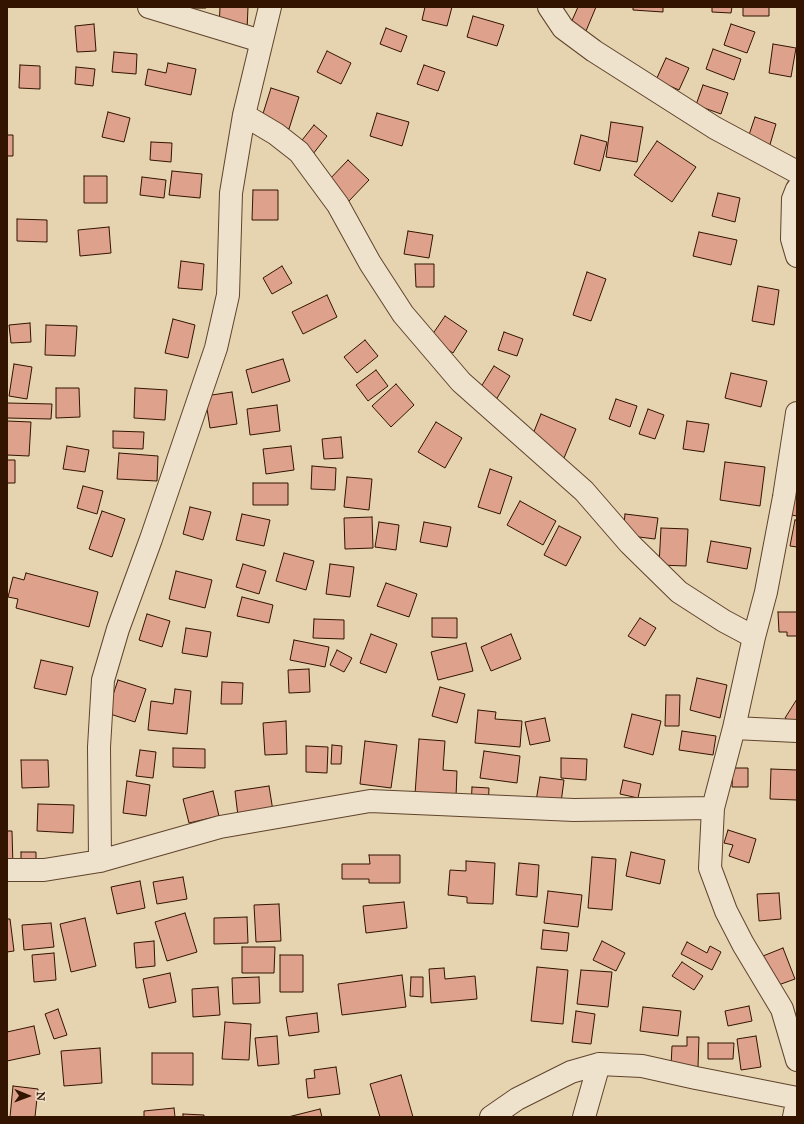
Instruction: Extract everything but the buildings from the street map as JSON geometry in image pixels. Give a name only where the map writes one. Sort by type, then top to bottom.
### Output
[{"type":"street","points":[[149,7],[261,41]]},
{"type":"street","points":[[100,861],[99,747],[103,680],[118,629],[151,539],[216,348],[228,295],[231,193],[244,115],[270,7]]},
{"type":"street","points":[[549,7],[563,28],[594,51],[715,128],[797,172]]},
{"type":"street","points":[[244,115],[276,134],[299,152],[338,204],[370,263],[403,314],[461,382],[584,491],[630,544],[679,592],[724,621],[754,637]]},
{"type":"street","points":[[797,189],[793,199],[792,239],[797,256]]},
{"type":"street","points":[[797,413],[784,496],[766,592],[754,637],[734,728],[713,808],[710,868],[726,911],[743,944],[782,1009],[797,1060]]},
{"type":"street","points":[[734,728],[797,731]]},
{"type":"street","points":[[7,870],[44,870],[100,861],[220,826],[370,801],[574,810],[713,808]]},
{"type":"street","points":[[584,1117],[599,1064]]},
{"type":"street","points":[[492,1117],[517,1099],[570,1072],[599,1064],[642,1066],[797,1098]]},
{"type":"street","points":[[794,1117],[797,1102]]}]
